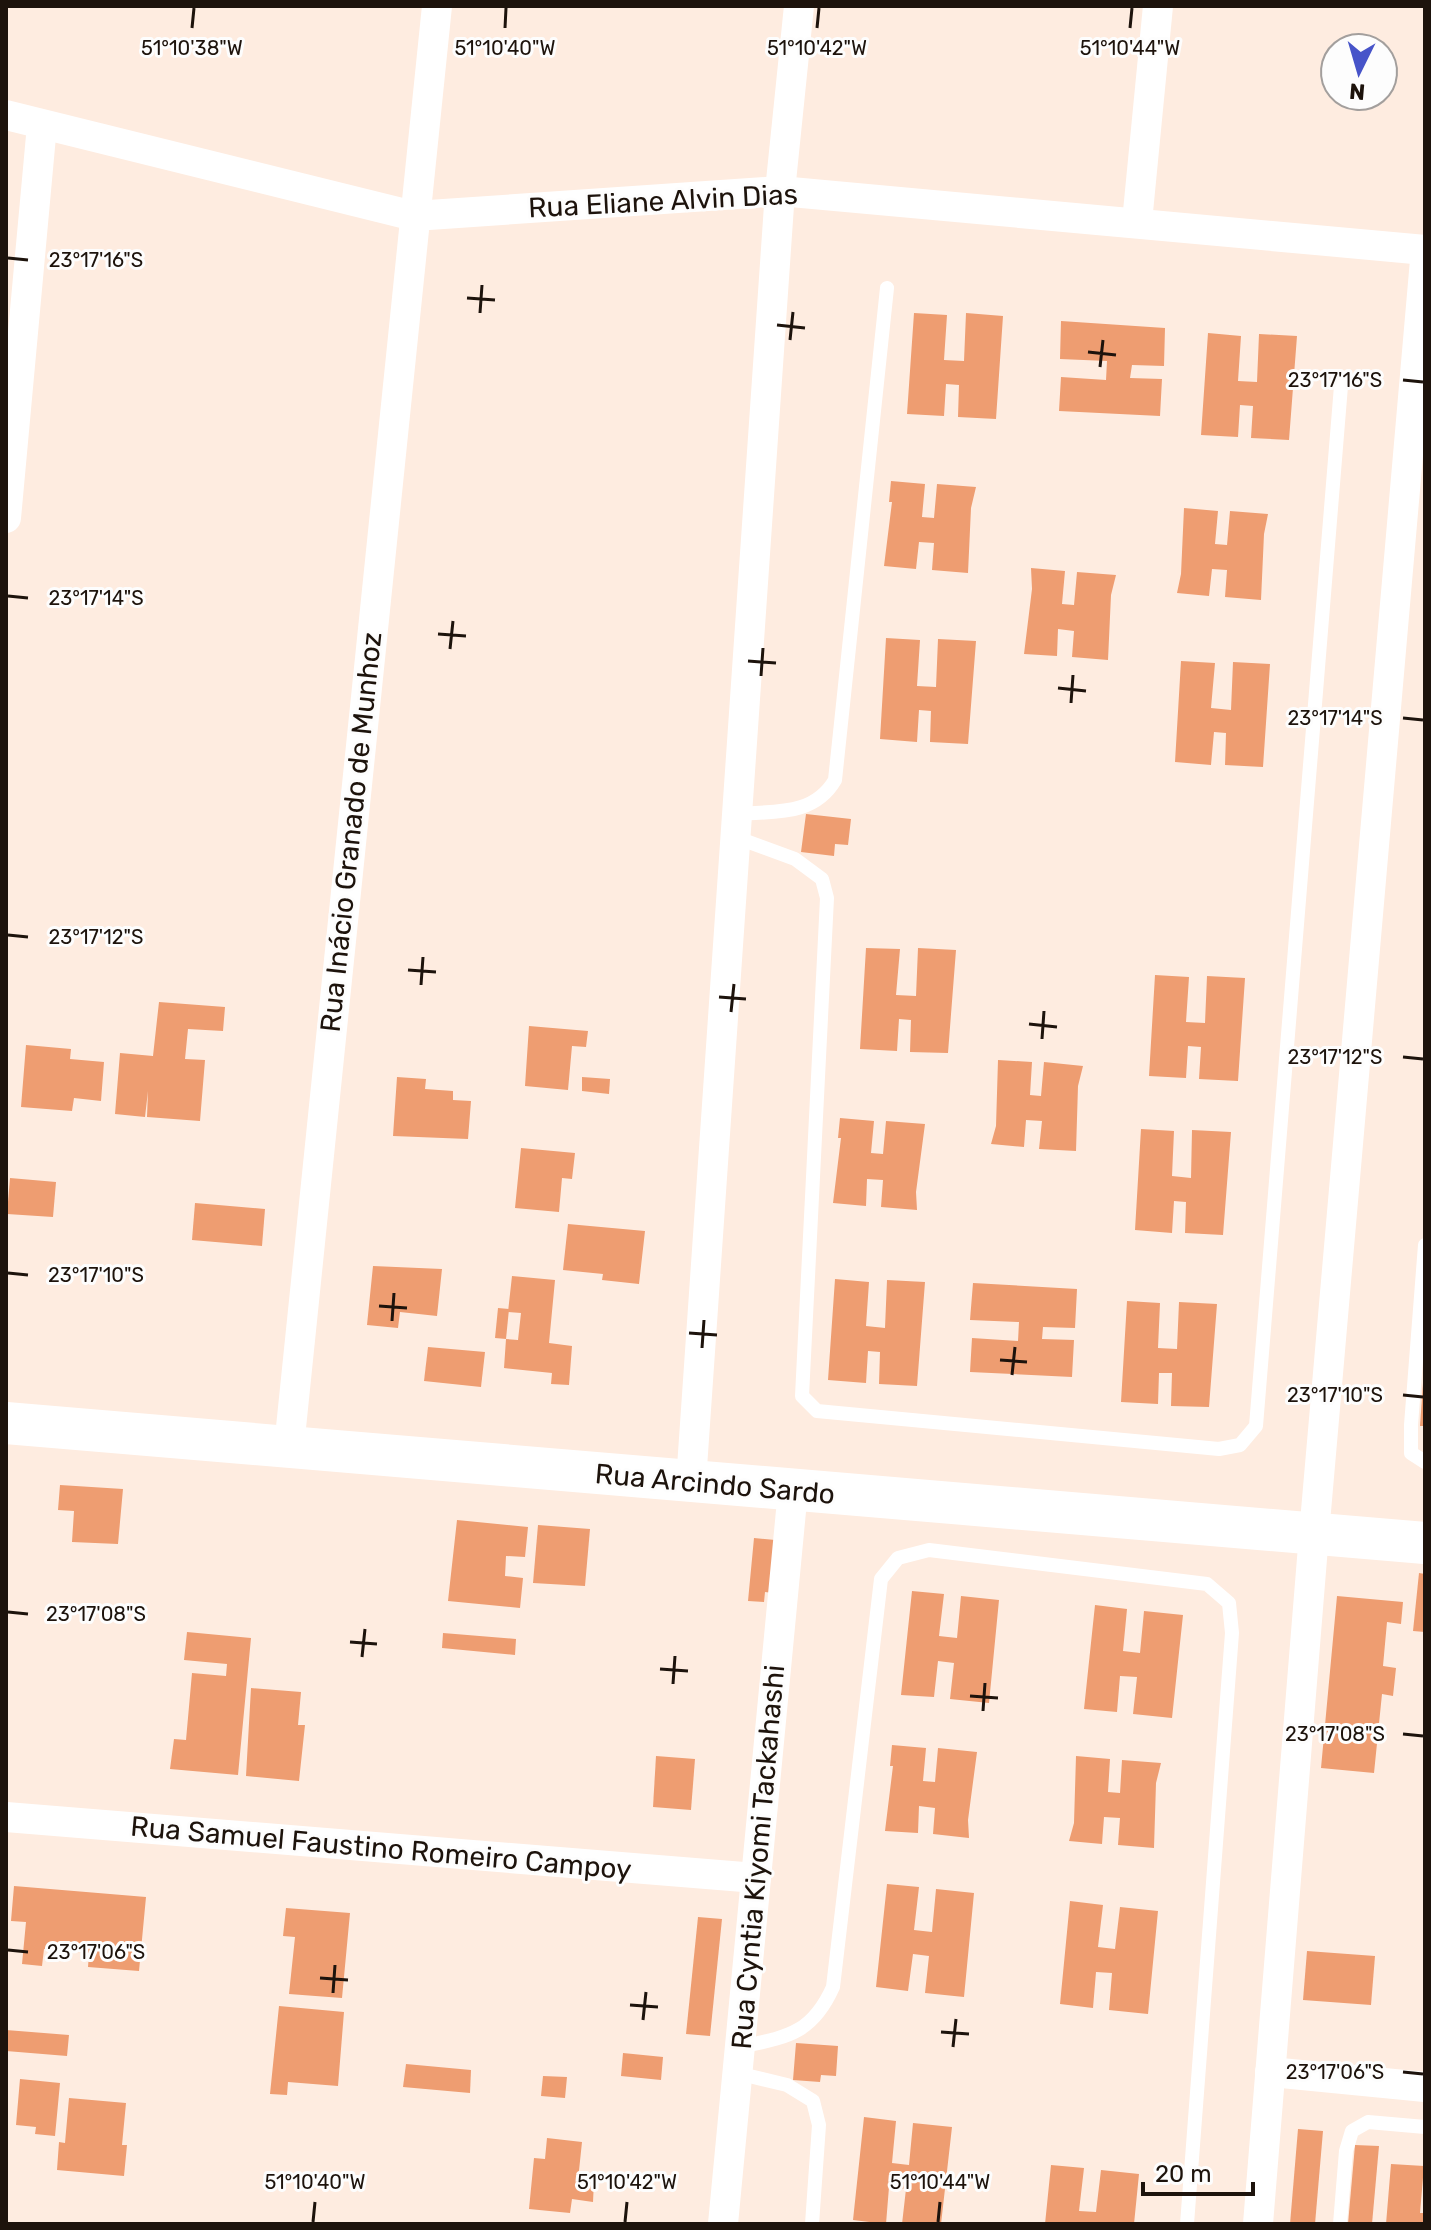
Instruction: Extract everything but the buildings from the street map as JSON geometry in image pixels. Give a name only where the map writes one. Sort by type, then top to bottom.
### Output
[{"type":"street","name":"Rua Inácio Granado de Munhoz","points":[[289,1447],[437,6]]},
{"type":"street","points":[[691,1482],[780,191],[799,6]]},
{"type":"street","points":[[1137,222],[1158,6]]},
{"type":"street","name":"Rua Eliane Alvin Dias","points":[[6,115],[414,216],[780,191],[1425,250]]},
{"type":"street","points":[[6,518],[42,125]]},
{"type":"street","points":[[1258,2224],[1314,1534],[1425,260]]},
{"type":"street","name":"Rua Arcindo Sardo","points":[[6,1423],[1425,1543]]},
{"type":"street","name":"Rua Cyntia Kiyomi Tackahashi","points":[[723,2224],[793,1490]]},
{"type":"street","name":"Rua Samuel Faustino Romeiro Campoy","points":[[6,1817],[756,1878]]},
{"type":"street","points":[[1270,2072],[1425,2087]]},
{"type":"lane","points":[[736,826],[801,808],[825,797],[835,780],[887,288]]},
{"type":"lane","points":[[736,826],[795,859],[822,879],[827,898],[802,1396],[817,1411],[1219,1449],[1240,1445],[1256,1426],[1341,386]]},
{"type":"lane","points":[[1425,1245],[1411,1453],[1425,1462]]},
{"type":"lane","points":[[738,2060],[791,2036],[821,2014],[833,1987],[881,1579],[898,1558],[929,1550],[1207,1584],[1229,1603],[1232,1633],[1187,2224]]},
{"type":"lane","points":[[738,2060],[813,2101],[819,2125],[812,2224]]},
{"type":"lane","points":[[1340,2224],[1346,2151],[1352,2131],[1368,2122],[1425,2127]]}]
